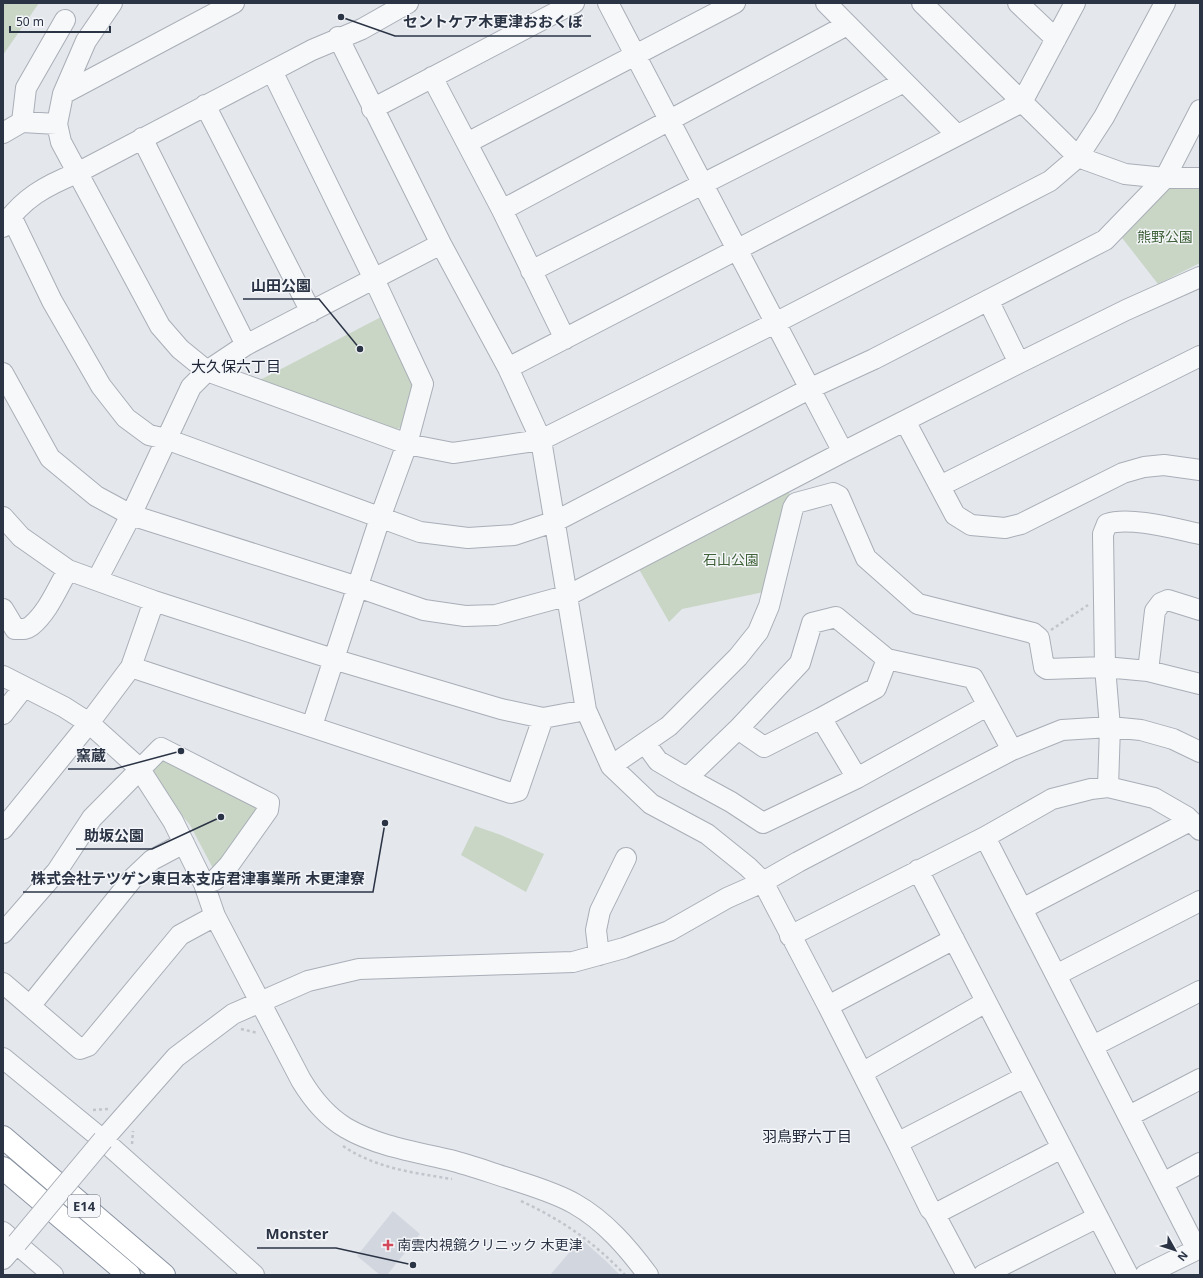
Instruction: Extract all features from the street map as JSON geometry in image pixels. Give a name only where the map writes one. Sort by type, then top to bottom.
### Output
[{"type":"highway","name":"E14","points":[[3,1137],[164,1275]]},
{"type":"highway","name":"E14","points":[[3,1168],[128,1275]]},
{"type":"street","points":[[112,3],[86,41],[63,94],[57,124],[61,142],[160,326],[180,349],[207,371],[407,444],[453,453],[541,440],[775,324],[1050,181],[1078,157],[1104,118],[1165,3]]},
{"type":"street","points":[[63,94],[234,3]]},
{"type":"street","points":[[408,3],[362,29],[338,37],[77,173],[50,184],[22,202],[7,221],[101,386],[126,418],[149,435],[166,439],[420,532],[468,538],[514,535],[556,521],[810,388],[874,359],[1105,240],[1165,178],[1200,110]]},
{"type":"street","points":[[372,108],[574,3]]},
{"type":"street","points":[[608,3],[668,121],[843,452]]},
{"type":"street","points":[[467,143],[736,3]]},
{"type":"street","points":[[826,3],[957,136]]},
{"type":"street","points":[[922,3],[1078,157],[1125,174],[1165,178],[1200,178]]},
{"type":"street","points":[[1018,3],[1056,39]]},
{"type":"street","points":[[508,368],[1022,102],[1075,3]]},
{"type":"street","points":[[22,122],[26,88],[65,20]]},
{"type":"street","points":[[502,210],[847,25]]},
{"type":"street","points":[[338,37],[441,244],[508,368],[541,440],[556,521],[586,710],[611,766],[651,804],[707,834],[748,867],[763,882],[828,1006],[930,1208],[967,1275]]},
{"type":"street","points":[[272,71],[374,279],[423,384],[407,444],[380,518],[312,726]]},
{"type":"street","points":[[432,77],[502,210],[565,339]]},
{"type":"street","points":[[532,271],[904,82]]},
{"type":"street","points":[[205,105],[311,312]]},
{"type":"street","points":[[3,133],[22,122],[57,124]]},
{"type":"street","points":[[142,138],[246,344]]},
{"type":"street","points":[[97,580],[131,515],[191,387],[207,371],[246,344],[441,244]]},
{"type":"street","points":[[3,373],[50,458],[96,496],[131,515],[358,587],[424,610],[465,616],[496,615],[568,595],[1018,363],[1126,310],[1200,277]]},
{"type":"street","points":[[988,300],[1018,363]]},
{"type":"street","points":[[940,486],[1200,356]]},
{"type":"street","points":[[905,421],[955,515],[971,526],[1005,528],[1021,524],[1130,471],[1144,467],[1164,465],[1200,470]]},
{"type":"street","points":[[611,766],[669,726],[738,657],[758,632],[769,606],[793,508],[796,503],[833,493],[839,496],[866,558],[918,604],[1033,633],[1039,638],[1044,667],[1047,669],[1106,667],[1148,670],[1200,684]]},
{"type":"street","points":[[3,518],[21,537],[68,570],[154,601],[333,660],[501,709],[543,718],[586,710]]},
{"type":"street","points":[[1108,787],[1110,727],[1106,667],[1103,534],[1107,524],[1115,521],[1160,526],[1200,534]]},
{"type":"street","points":[[3,609],[16,629],[24,630],[30,627],[48,607],[68,570]]},
{"type":"street","points":[[1148,670],[1155,611],[1161,603],[1168,600],[1200,610]]},
{"type":"street","points":[[3,829],[90,723],[131,667],[154,601]]},
{"type":"street","points":[[687,778],[738,728],[800,663],[812,623],[836,617],[887,659],[973,678],[1012,750]]},
{"type":"street","points":[[738,728],[764,747],[876,688],[887,659]]},
{"type":"street","points":[[131,667],[511,793],[518,791],[543,718]]},
{"type":"street","points":[[3,676],[64,707],[90,723],[139,768],[173,821],[204,884],[215,916],[313,1099],[328,1115],[340,1124],[373,1140],[472,1166],[553,1193],[576,1204],[603,1223],[630,1251],[648,1275]]},
{"type":"street","points":[[3,714],[24,687]]},
{"type":"street","points":[[645,742],[658,761],[731,802],[763,823],[857,778],[987,706]]},
{"type":"street","points":[[821,718],[857,778]]},
{"type":"street","points":[[3,1259],[10,1237],[103,1140],[176,1057],[233,1014],[308,981],[359,970],[573,962],[624,948],[669,931],[728,898],[763,882],[798,862],[1012,750],[1062,730],[1110,727],[1141,730],[1172,739],[1200,752]]},
{"type":"street","points":[[3,933],[57,871],[92,818],[139,768],[161,748],[269,803],[268,810],[230,865],[215,880],[204,884]]},
{"type":"street","points":[[790,936],[985,836],[1052,799],[1090,789],[1108,787],[1154,798],[1195,826]]},
{"type":"street","points":[[1022,908],[1195,826]]},
{"type":"street","points":[[985,836],[1163,1183],[1199,1249],[1145,1275]]},
{"type":"street","points":[[30,1006],[134,876],[152,860],[184,843]]},
{"type":"street","points":[[599,955],[596,930],[600,911],[626,858]]},
{"type":"street","points":[[918,870],[1128,1275]]},
{"type":"street","points":[[1056,975],[1200,901]]},
{"type":"street","points":[[3,983],[80,1050],[88,1046],[180,935],[215,916]]},
{"type":"street","points":[[828,1006],[954,939]]},
{"type":"street","points":[[1093,1046],[1200,991]]},
{"type":"street","points":[[860,1069],[867,1070],[986,1002]]},
{"type":"street","points":[[3,1058],[103,1140],[254,1275]]},
{"type":"street","points":[[899,1146],[901,1141],[1025,1077]]},
{"type":"street","points":[[1129,1116],[1200,1079]]},
{"type":"street","points":[[934,1213],[1062,1148]]},
{"type":"street","points":[[1163,1183],[1200,1163]]},
{"type":"street","points":[[983,1275],[1098,1217]]},
{"type":"street","points":[[10,1237],[53,1275]]},
{"type":"path","points":[[1045,634],[1092,602]]},
{"type":"path","points":[[239,1028],[264,1035]]},
{"type":"path","points":[[89,1111],[111,1109]]},
{"type":"path","points":[[132,1146],[133,1125]]},
{"type":"path","points":[[340,1144],[370,1161],[403,1172],[454,1179]]},
{"type":"path","points":[[514,1198],[546,1213],[581,1234],[625,1275]]},
{"type":"shaded area","name":"南雲内視鏡クリニック 木更津","points":[[393,1211],[420,1234],[387,1275],[380,1275],[357,1256]]},
{"type":"shaded area","points":[[581,1239],[606,1261],[620,1275],[550,1275]]},
{"type":"green space","points":[[3,3],[39,3],[3,55]]},
{"type":"green space","name":"熊野公園","points":[[1159,189],[1200,189],[1200,263],[1158,284],[1119,234]]},
{"type":"green space","points":[[383,316],[418,382],[404,425],[396,430],[256,382]]},
{"type":"green space","name":"石山公園","points":[[791,486],[764,592],[682,609],[669,622],[636,564]]},
{"type":"green space","points":[[161,751],[264,805],[216,874],[190,825],[142,768]]},
{"type":"green space","points":[[475,826],[501,835],[544,854],[526,892],[461,855]]},
{"type":"place","name":"セントケア木更津おおくぼ","points":[[341,17]]},
{"type":"place","name":"山田公園","points":[[360,349]]},
{"type":"place","name":"窯蔵","points":[[181,751]]},
{"type":"place","name":"助坂公園","points":[[221,817]]},
{"type":"place","name":"株式会社テツゲン東日本支店君津事業所 木更津寮","points":[[385,823]]},
{"type":"place","name":"南雲内視鏡クリニック 木更津","points":[[388,1245]]},
{"type":"place","name":"Monster","points":[[413,1265]]},
{"type":"district","name":"大久保六丁目","points":[[236,367]]},
{"type":"district","name":"羽鳥野六丁目","points":[[807,1137]]}]
